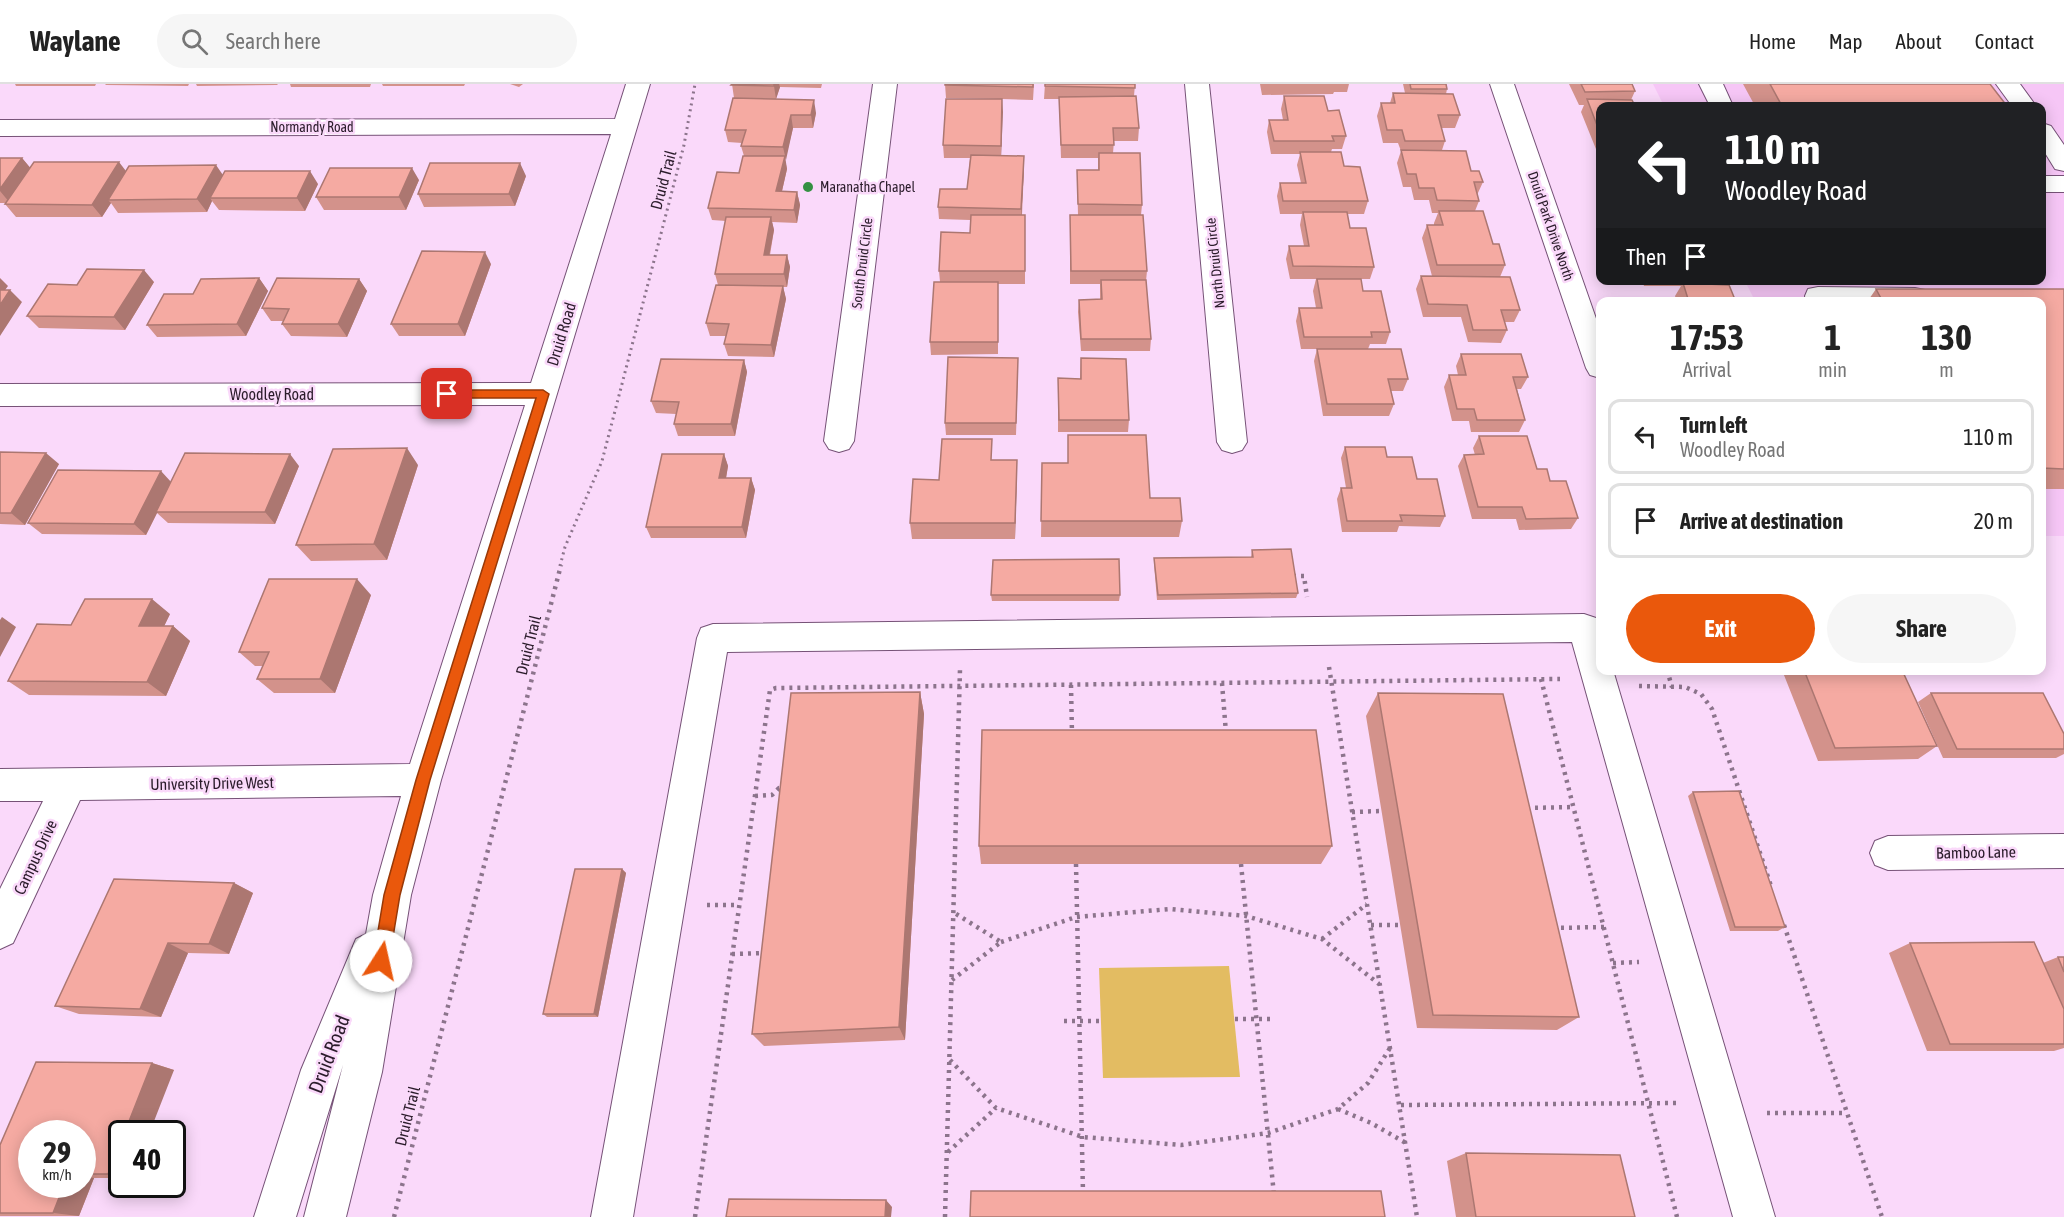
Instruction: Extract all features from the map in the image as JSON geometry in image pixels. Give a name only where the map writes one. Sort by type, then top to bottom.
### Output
[{"type":"street","name":"Druid Road","points":[[325,1217],[362,1072],[392,895],[423,780],[638,84]]},
{"type":"street","name":"South Druid Circle","points":[[839,441],[885,84]]},
{"type":"street","name":"North Druid Circle","points":[[1197,84],[1232,442]]},
{"type":"street","name":"Druid Park Drive North","points":[[1502,84],[1596,356]]},
{"type":"street","points":[[1711,84],[1718,102]]},
{"type":"street","points":[[2008,84],[2021,102]]},
{"type":"street","name":"Normandy Road","points":[[0,128],[624,126]]},
{"type":"street","points":[[2046,137],[2064,163]]},
{"type":"street","points":[[2046,184],[2064,184]]},
{"type":"street","points":[[1816,293],[1935,297]]},
{"type":"street","name":"Woodley Road","points":[[0,395],[543,394]]},
{"type":"street","points":[[612,1217],[713,638],[1584,628],[1596,670]]},
{"type":"street","points":[[1598,675],[1754,1217]]},
{"type":"street","name":"University Drive West","points":[[0,785],[423,780]]},
{"type":"street","name":"Campus Drive","points":[[0,930],[69,785]]},
{"type":"street","name":"Bamboo Lane","points":[[1888,853],[2064,851]]},
{"type":"street","name":"Druid Road","points":[[275,1217],[321,1070],[392,895]]},
{"type":"path","name":"Druid Trail","points":[[394,1217],[565,547],[578,516],[594,489],[602,461],[684,145],[695,84]]},
{"type":"path","points":[[1293,576],[1304,576],[1308,598]]},
{"type":"path","points":[[945,1217],[960,664]]},
{"type":"path","points":[[1668,675],[1672,687]]},
{"type":"path","points":[[1541,679],[1677,1217]]},
{"type":"path","points":[[695,1217],[770,690],[776,688],[1332,681],[1569,680]]},
{"type":"path","points":[[1332,681],[1417,1217]]},
{"type":"path","points":[[1221,683],[1227,740]]},
{"type":"path","points":[[1071,685],[1072,740]]},
{"type":"path","points":[[1629,686],[1685,687],[1701,694],[1712,709],[1772,888]]},
{"type":"path","points":[[755,796],[771,795],[779,788],[792,788]]},
{"type":"path","points":[[1519,808],[1574,807]]},
{"type":"path","points":[[1352,812],[1382,811]]},
{"type":"path","points":[[1076,864],[1083,1197]]},
{"type":"path","points":[[1240,864],[1274,1197]]},
{"type":"path","points":[[1322,939],[1367,903]]},
{"type":"path","points":[[704,905],[739,905]]},
{"type":"path","points":[[952,980],[1001,942],[1076,917],[1170,909],[1246,916],[1306,937],[1322,939],[1380,985]]},
{"type":"path","points":[[953,912],[1001,942]]},
{"type":"path","points":[[1783,922],[1882,1217]]},
{"type":"path","points":[[1371,925],[1400,925]]},
{"type":"path","points":[[1546,928],[1604,927]]},
{"type":"path","points":[[1015,938],[1018,944]]},
{"type":"path","points":[[732,954],[774,953]]},
{"type":"path","points":[[1613,963],[1619,962]]},
{"type":"path","points":[[1235,1020],[1271,1020]]},
{"type":"path","points":[[1064,1021],[1101,1021]]},
{"type":"path","points":[[1338,1109],[1368,1083],[1390,1048]]},
{"type":"path","points":[[950,1060],[996,1108],[1021,1113],[1083,1137],[1181,1145],[1268,1133],[1326,1110],[1338,1109],[1371,1123],[1406,1143]]},
{"type":"path","points":[[1401,1105],[1683,1103]]},
{"type":"path","points":[[947,1152],[996,1108]]},
{"type":"path","points":[[1754,1113],[1847,1113]]},
{"type":"shaded area","points":[[1653,84],[2064,84],[2064,536],[2046,536],[2046,297],[1753,297],[1747,285],[2046,285],[2046,102],[1662,102]]},
{"type":"shaded area","points":[[1229,966],[1240,1077],[1103,1078],[1099,968]]},
{"type":"building","points":[[774,84],[774,86],[731,85]]},
{"type":"building","points":[[1033,84],[1033,87],[945,85]]},
{"type":"building","points":[[1045,84],[1135,84],[1135,88],[1045,86]]},
{"type":"building","points":[[1410,84],[1446,84],[1447,89],[1411,89]]},
{"type":"building","points":[[1581,84],[1632,84],[1635,91],[1585,92]]},
{"type":"building","points":[[1770,84],[1990,84],[2004,102],[1780,102]]},
{"type":"building","points":[[1393,93],[1453,94],[1460,115],[1438,115],[1445,141],[1405,141],[1402,130],[1387,130],[1381,103],[1395,103]]},
{"type":"building","points":[[1136,96],[1139,128],[1113,128],[1114,145],[1061,145],[1059,97]]},
{"type":"building","points":[[1284,96],[1324,96],[1328,111],[1339,110],[1346,136],[1332,136],[1334,141],[1274,141],[1269,120],[1288,120]]},
{"type":"building","points":[[733,98],[814,100],[811,115],[791,115],[783,147],[741,146],[746,130],[725,130]]},
{"type":"building","points":[[946,99],[1002,99],[1001,146],[943,145]]},
{"type":"building","points":[[1587,99],[1632,100],[1633,102],[1596,102],[1596,123]]},
{"type":"building","points":[[1401,150],[1466,151],[1471,171],[1479,171],[1483,182],[1474,182],[1479,201],[1437,200],[1434,188],[1419,188],[1416,174],[1407,174]]},
{"type":"building","points":[[1300,152],[1341,152],[1344,166],[1360,167],[1368,201],[1283,201],[1280,183],[1306,183]]},
{"type":"building","points":[[1099,153],[1140,153],[1142,205],[1078,204],[1077,170],[1099,170]]},
{"type":"building","points":[[971,155],[1024,156],[1021,209],[938,207],[940,189],[967,189]]},
{"type":"building","points":[[743,156],[785,156],[776,191],[797,192],[794,210],[708,208],[717,172],[739,173]]},
{"type":"building","points":[[0,158],[22,158],[0,189]]},
{"type":"building","points":[[34,162],[119,162],[92,205],[5,204]]},
{"type":"building","points":[[430,163],[520,163],[509,194],[418,194]]},
{"type":"building","points":[[216,165],[197,199],[108,200],[129,166]]},
{"type":"building","points":[[330,168],[412,168],[399,197],[316,197]]},
{"type":"building","points":[[225,171],[310,171],[297,198],[210,198]]},
{"type":"building","points":[[1439,211],[1483,211],[1493,244],[1499,244],[1505,265],[1437,265],[1427,225],[1443,225]]},
{"type":"building","points":[[1303,212],[1347,212],[1350,228],[1366,228],[1374,267],[1293,266],[1289,246],[1309,246]]},
{"type":"building","points":[[971,215],[1025,215],[1025,271],[939,271],[941,232],[970,233]]},
{"type":"building","points":[[1070,215],[1143,215],[1147,271],[1071,271]]},
{"type":"building","points":[[726,217],[771,217],[764,255],[787,255],[784,274],[715,274]]},
{"type":"building","points":[[422,251],[485,252],[458,324],[391,324]]},
{"type":"building","points":[[87,269],[144,270],[114,317],[27,316],[48,284],[77,285]]},
{"type":"building","points":[[1421,276],[1510,277],[1520,310],[1501,310],[1507,330],[1473,330],[1467,305],[1428,304]]},
{"type":"building","points":[[259,278],[237,324],[147,325],[164,294],[193,294],[201,279]]},
{"type":"building","points":[[277,278],[359,279],[338,324],[282,324],[289,309],[262,308]]},
{"type":"building","points":[[1317,279],[1361,279],[1363,291],[1381,291],[1390,332],[1371,332],[1372,337],[1304,337],[1299,308],[1322,308]]},
{"type":"building","points":[[1101,280],[1146,280],[1151,339],[1081,339],[1079,300],[1102,299]]},
{"type":"building","points":[[934,282],[998,282],[998,342],[930,342]]},
{"type":"building","points":[[716,285],[783,286],[771,345],[724,344],[729,324],[706,323]]},
{"type":"building","points":[[1684,285],[1729,285],[1734,297],[1687,297]]},
{"type":"building","points":[[1876,289],[2064,289],[2064,469],[2046,468],[2046,297],[1880,297]]},
{"type":"building","points":[[0,290],[10,290],[0,305]]},
{"type":"building","points":[[1317,349],[1401,349],[1408,379],[1388,379],[1394,404],[1327,404]]},
{"type":"building","points":[[1461,354],[1521,354],[1528,377],[1513,377],[1525,420],[1477,420],[1474,409],[1457,409],[1449,375],[1466,375]]},
{"type":"building","points":[[948,357],[1018,358],[1016,423],[945,423]]},
{"type":"building","points":[[1081,358],[1126,359],[1129,420],[1059,420],[1058,378],[1081,379]]},
{"type":"building","points":[[661,359],[744,360],[731,424],[674,424],[679,402],[651,401]]},
{"type":"building","points":[[1068,435],[1146,435],[1150,498],[1180,498],[1182,521],[1041,521],[1042,463],[1068,463]]},
{"type":"building","points":[[1479,436],[1527,436],[1537,469],[1547,469],[1550,481],[1566,481],[1578,518],[1526,519],[1522,507],[1478,507],[1464,455],[1484,454]]},
{"type":"building","points":[[942,439],[992,439],[991,460],[1017,460],[1015,523],[910,523],[913,479],[939,480]]},
{"type":"building","points":[[1345,447],[1385,447],[1387,457],[1412,457],[1417,479],[1437,479],[1445,516],[1400,515],[1402,521],[1347,521],[1341,488],[1352,488]]},
{"type":"building","points":[[407,448],[374,544],[296,545],[333,449]]},
{"type":"building","points":[[0,452],[46,453],[11,513],[0,513]]},
{"type":"building","points":[[185,453],[290,454],[265,512],[156,512]]},
{"type":"building","points":[[662,454],[724,454],[719,478],[751,478],[742,527],[646,527]]},
{"type":"building","points":[[58,470],[161,471],[134,524],[28,523]]},
{"type":"building","points":[[1291,549],[1298,593],[1158,595],[1154,558],[1253,557],[1252,550]]},
{"type":"building","points":[[1119,559],[1120,595],[991,595],[993,560]]},
{"type":"building","points":[[269,579],[357,579],[320,679],[257,679],[269,652],[239,652]]},
{"type":"building","points":[[85,599],[152,599],[139,626],[173,626],[147,682],[8,681],[37,624],[71,625]]},
{"type":"building","points":[[1806,675],[1904,675],[1937,746],[1835,748]]},
{"type":"building","points":[[920,692],[899,1027],[752,1034],[791,693]]},
{"type":"building","points":[[1378,693],[1503,694],[1579,1017],[1433,1015]]},
{"type":"building","points":[[1931,693],[2043,693],[2064,734],[2064,749],[1957,749]]},
{"type":"building","points":[[982,730],[1316,730],[1332,846],[979,846]]},
{"type":"building","points":[[1739,791],[1785,927],[1735,927],[1693,792]]},
{"type":"building","points":[[575,869],[622,869],[594,1014],[543,1014]]},
{"type":"building","points":[[114,879],[234,883],[209,944],[168,943],[140,1009],[55,1006]]},
{"type":"building","points":[[2034,942],[2064,1009],[2064,1044],[1950,1044],[1910,943]]},
{"type":"building","points":[[2058,957],[2064,957],[2064,972]]},
{"type":"building","points":[[36,1062],[152,1063],[130,1120],[108,1120],[108,1174],[96,1174],[96,1120],[18,1120],[18,1198],[59,1198],[53,1213],[0,1213],[0,1145]]},
{"type":"building","points":[[1466,1153],[1620,1155],[1635,1217],[1476,1217]]},
{"type":"building","points":[[971,1191],[1381,1191],[1385,1217],[970,1217]]},
{"type":"building","points":[[729,1199],[886,1200],[885,1217],[726,1217]]},
{"type":"place","name":"Maranatha Chapel","points":[[808,187]]},
{"type":"route","points":[[381,961],[392,895],[423,780],[543,394],[447,394]]}]
